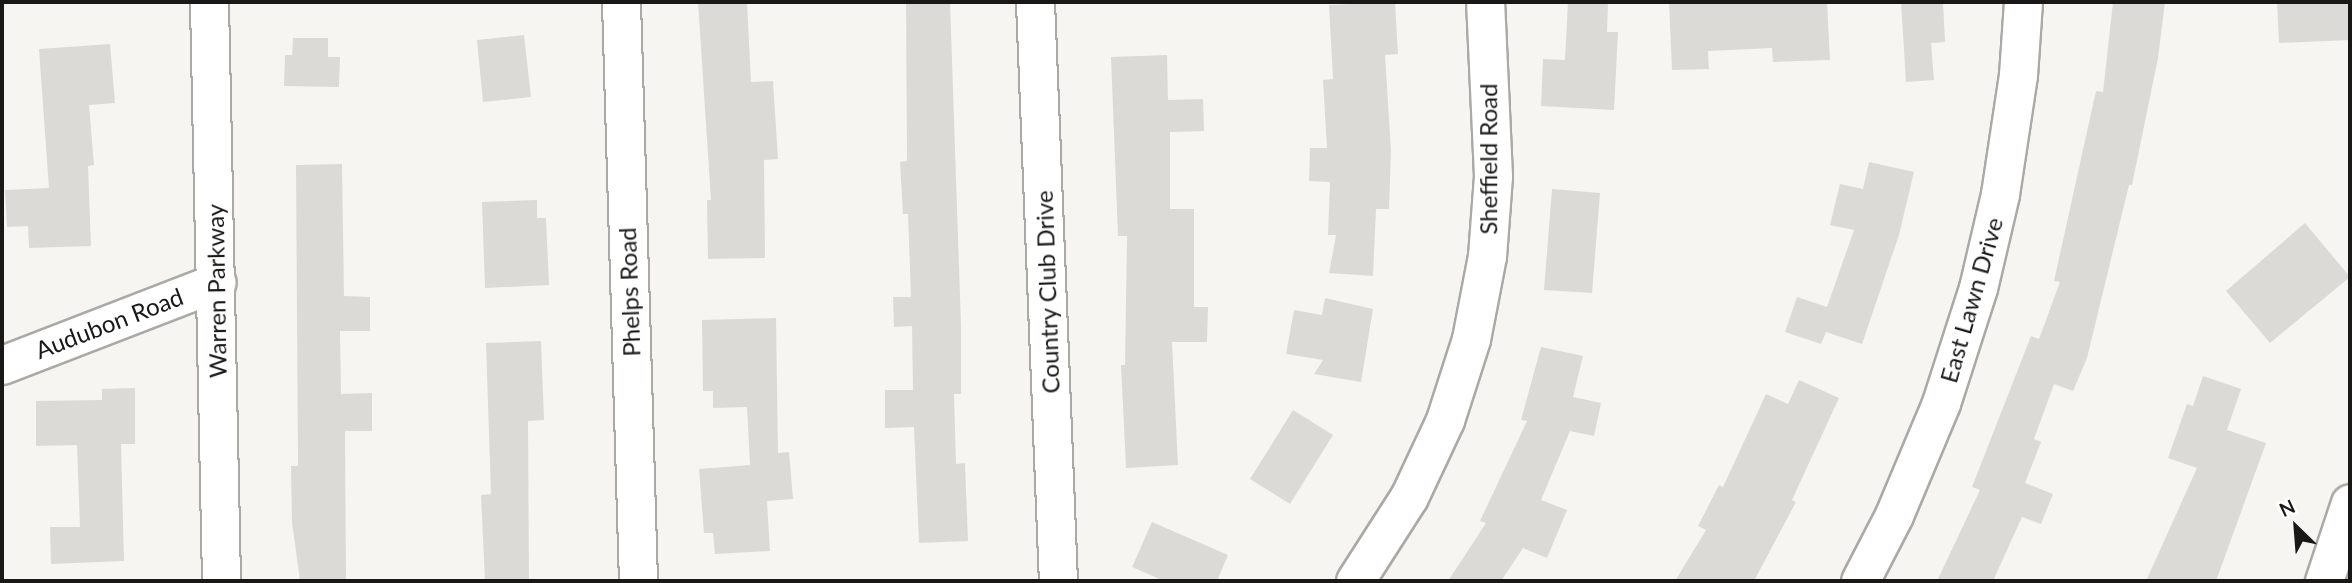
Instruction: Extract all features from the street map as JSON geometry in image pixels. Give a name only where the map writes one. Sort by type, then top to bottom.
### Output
[{"type":"street","name":"Warren Parkway","points":[[209,2],[222,581]]},
{"type":"street","name":"Phelps Road","points":[[621,2],[638,581]]},
{"type":"street","name":"Country Club Drive","points":[[1035,2],[1058,581]]},
{"type":"street","name":"Sheffield Road","points":[[1354,581],[1409,497],[1445,420],[1471,339],[1487,256],[1493,176],[1485,2]]},
{"type":"street","name":"East Lawn Drive","points":[[1860,581],[1895,515],[1941,403],[1978,288],[2002,181],[2018,75],[2023,2]]},
{"type":"street","name":"Audubon Road","points":[[2,365],[217,282]]},
{"type":"street","points":[[2324,581],[2350,503]]},
{"type":"building","points":[[698,2],[747,2],[751,82],[773,81],[778,159],[764,160],[765,258],[708,259],[707,200],[711,200]]},
{"type":"building","points":[[906,2],[950,2],[961,325],[961,394],[954,394],[956,464],[965,463],[968,541],[919,543],[914,427],[885,428],[885,390],[913,390],[912,326],[894,327],[893,297],[911,297],[908,214],[903,214],[900,162],[907,161]]},
{"type":"building","points":[[1395,2],[1398,54],[1385,55],[1391,151],[1389,209],[1376,209],[1373,276],[1329,273],[1336,235],[1328,235],[1330,182],[1309,181],[1310,148],[1327,148],[1323,80],[1333,79],[1329,5]]},
{"type":"building","points":[[1568,2],[1608,2],[1607,32],[1618,32],[1614,110],[1541,106],[1543,59],[1565,60]]},
{"type":"building","points":[[1669,2],[1827,2],[1830,60],[1773,62],[1772,48],[1708,51],[1709,69],[1672,70]]},
{"type":"building","points":[[1901,2],[1943,2],[1945,42],[1931,43],[1934,80],[1906,82]]},
{"type":"building","points":[[2113,2],[2165,2],[2158,58],[2132,185],[2129,185],[2087,358],[2073,391],[2054,384],[2034,439],[2041,442],[2025,483],[2053,494],[2041,524],[2022,517],[1993,581],[1937,581],[1980,490],[1972,487],[2031,336],[2039,339],[2060,282],[2054,281],[2096,91],[2103,92]]},
{"type":"building","points":[[2277,2],[2349,2],[2350,40],[2279,43]]},
{"type":"building","points":[[524,35],[531,97],[483,102],[477,40]]},
{"type":"building","points":[[293,38],[328,38],[328,57],[340,57],[339,87],[284,86],[285,55],[292,55]]},
{"type":"building","points":[[110,44],[115,103],[89,105],[94,165],[88,166],[91,246],[29,248],[28,226],[7,227],[5,190],[49,188],[39,49]]},
{"type":"building","points":[[1167,55],[1168,100],[1203,99],[1204,131],[1170,132],[1170,209],[1194,209],[1194,307],[1208,307],[1207,342],[1172,342],[1178,465],[1126,468],[1121,365],[1125,365],[1127,236],[1118,236],[1111,57]]},
{"type":"building","points":[[1869,162],[1914,172],[1899,235],[1862,344],[1826,332],[1821,344],[1785,332],[1797,297],[1827,307],[1854,230],[1830,225],[1840,184],[1863,189]]},
{"type":"building","points":[[342,164],[344,296],[370,297],[370,331],[340,331],[341,394],[372,393],[372,431],[345,431],[346,581],[300,581],[292,522],[291,466],[298,466],[296,165]]},
{"type":"building","points":[[1552,189],[1600,193],[1592,293],[1544,290]]},
{"type":"building","points":[[537,200],[537,218],[546,218],[549,285],[485,288],[482,202]]},
{"type":"building","points":[[2305,223],[2350,277],[2270,343],[2226,291]]},
{"type":"building","points":[[1325,298],[1373,309],[1361,382],[1314,374],[1323,360],[1286,354],[1294,310],[1322,315]]},
{"type":"building","points":[[776,318],[778,453],[789,452],[793,499],[767,501],[770,551],[715,554],[713,533],[704,533],[699,469],[750,465],[747,407],[713,408],[713,391],[703,391],[702,320]]},
{"type":"building","points":[[541,341],[544,420],[528,421],[529,581],[485,581],[481,495],[491,494],[486,343]]},
{"type":"building","points":[[1541,347],[1583,356],[1573,397],[1601,403],[1594,436],[1570,431],[1541,500],[1567,510],[1547,558],[1523,548],[1501,581],[1448,581],[1486,523],[1480,521],[1527,421],[1521,420]]},
{"type":"building","points":[[2203,376],[2241,389],[2227,430],[2266,443],[2216,581],[2146,581],[2197,468],[2168,458],[2187,404],[2193,406]]},
{"type":"building","points":[[1799,380],[1839,398],[1792,500],[1796,502],[1754,581],[1675,581],[1706,530],[1698,526],[1719,485],[1723,487],[1766,394],[1788,404]]},
{"type":"building","points":[[135,388],[135,444],[121,444],[124,561],[51,564],[50,527],[80,527],[77,445],[36,446],[36,401],[102,400],[102,389]]},
{"type":"building","points":[[1293,410],[1333,435],[1290,504],[1250,479]]},
{"type":"building","points":[[1152,522],[1228,555],[1217,581],[1164,581],[1132,567]]}]
